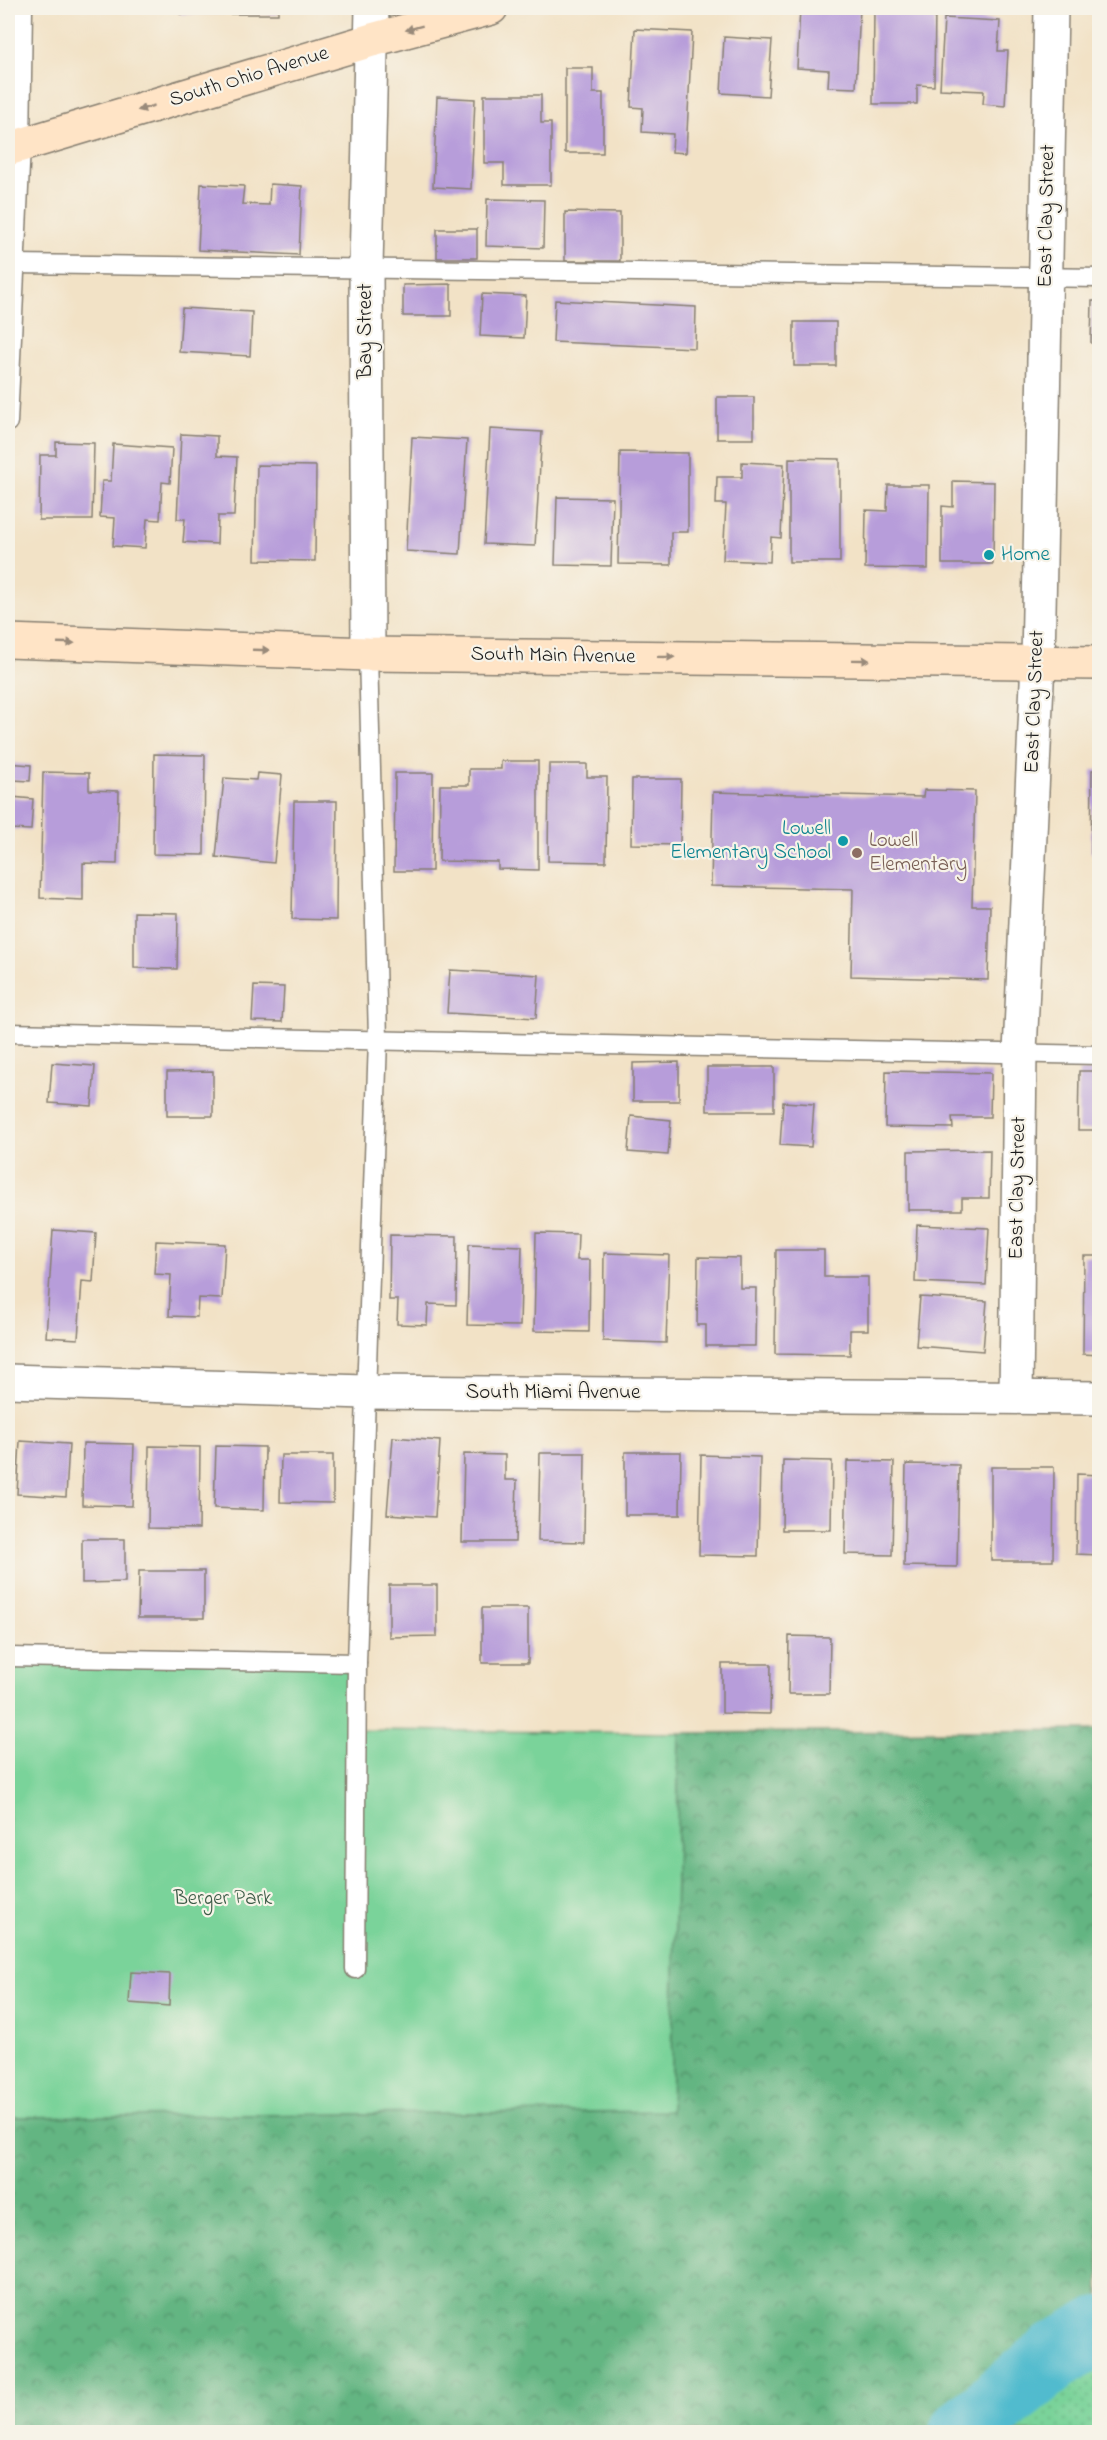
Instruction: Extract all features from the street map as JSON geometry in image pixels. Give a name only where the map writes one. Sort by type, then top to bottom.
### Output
[{"type":"main road","name":"South Ohio Avenue","points":[[14,147],[372,40],[491,8]]},
{"type":"main road","name":"South Main Avenue","points":[[8,641],[368,654],[1100,663]]},
{"type":"street","name":"Bay Street","points":[[368,654],[366,268],[372,8]]},
{"type":"street","name":"East Clay Street","points":[[1016,1397],[1020,1052],[1038,662],[1052,8]]},
{"type":"street","name":"South Miami Avenue","points":[[8,1382],[365,1392],[1100,1398]]},
{"type":"lane","points":[[8,422],[15,264],[14,147],[23,8]]},
{"type":"lane","points":[[15,264],[1100,278]]},
{"type":"lane","points":[[355,1969],[357,1663],[378,1039],[368,654]]},
{"type":"lane","points":[[8,1034],[378,1039],[1100,1055]]},
{"type":"lane","points":[[8,1657],[357,1663]]},
{"type":"green space","name":"Berger Park","points":[[8,1657],[357,1663],[357,1730],[679,1733],[671,2111],[8,2117]]},
{"type":"green space","points":[[1099,1730],[1099,2330],[1057,2355],[963,2432],[8,2432],[8,2117],[671,2111],[679,1733]]},
{"type":"green space","points":[[1099,2330],[1099,2432],[963,2432],[1057,2355]]},
{"type":"building","points":[[180,8],[278,8],[278,14],[180,14]]},
{"type":"building","points":[[800,8],[860,8],[856,88],[828,87],[829,70],[797,68]]},
{"type":"building","points":[[874,8],[935,8],[934,86],[917,85],[917,104],[873,104]]},
{"type":"building","points":[[8,13],[17,14],[16,106],[8,106]]},
{"type":"building","points":[[944,18],[1000,21],[998,51],[1008,51],[1005,106],[983,104],[984,91],[940,89]]},
{"type":"building","points":[[635,29],[692,32],[686,153],[672,152],[673,134],[642,132],[643,108],[631,107]]},
{"type":"building","points":[[724,37],[772,40],[768,96],[721,93]]},
{"type":"building","points":[[565,68],[593,68],[593,93],[603,93],[603,153],[565,153]]},
{"type":"building","points":[[484,95],[541,95],[541,123],[551,123],[551,185],[504,185],[504,163],[484,163]]},
{"type":"building","points":[[437,97],[475,99],[471,189],[433,187]]},
{"type":"building","points":[[201,184],[244,186],[242,204],[269,205],[270,184],[302,186],[299,255],[198,250]]},
{"type":"building","points":[[487,199],[544,200],[543,248],[486,246]]},
{"type":"building","points":[[565,212],[620,213],[620,261],[565,261]]},
{"type":"building","points":[[437,229],[477,229],[477,258],[437,258]]},
{"type":"building","points":[[451,284],[451,316],[403,316],[403,285]]},
{"type":"building","points":[[482,294],[526,296],[524,338],[480,336]]},
{"type":"building","points":[[555,300],[696,307],[695,348],[553,342]]},
{"type":"building","points":[[1092,301],[1100,301],[1100,343],[1091,343]]},
{"type":"building","points":[[182,308],[252,312],[250,356],[179,352]]},
{"type":"building","points":[[794,322],[836,322],[836,366],[794,366]]},
{"type":"building","points":[[717,397],[754,397],[754,439],[717,439]]},
{"type":"building","points":[[490,429],[542,432],[535,546],[484,544]]},
{"type":"building","points":[[181,434],[217,436],[217,456],[237,457],[234,516],[218,516],[217,544],[183,542],[185,519],[177,519]]},
{"type":"building","points":[[412,437],[467,440],[460,554],[406,551]]},
{"type":"building","points":[[56,442],[94,443],[92,520],[39,520],[40,455],[56,455]]},
{"type":"building","points":[[113,444],[172,448],[170,483],[162,482],[160,520],[147,519],[145,548],[113,546],[115,518],[100,517],[102,481],[111,481]]},
{"type":"building","points":[[620,452],[688,453],[688,532],[671,532],[671,565],[618,564]]},
{"type":"building","points":[[789,458],[840,459],[840,562],[789,562]]},
{"type":"building","points":[[8,461],[12,461],[11,537],[8,537]]},
{"type":"building","points":[[742,462],[784,464],[781,538],[771,537],[770,562],[723,560],[726,504],[716,504],[717,477],[742,477]]},
{"type":"building","points":[[257,465],[316,466],[315,561],[255,560]]},
{"type":"building","points":[[953,481],[994,482],[993,564],[942,564],[942,506],[953,507]]},
{"type":"building","points":[[888,485],[929,485],[928,569],[865,568],[866,510],[887,511]]},
{"type":"building","points":[[557,497],[613,498],[611,566],[555,565]]},
{"type":"building","points":[[154,754],[205,755],[204,855],[153,854]]},
{"type":"building","points":[[501,761],[538,761],[538,870],[498,869],[498,862],[439,861],[440,785],[469,785],[469,769],[501,769]]},
{"type":"building","points":[[8,763],[31,765],[30,781],[13,780],[12,797],[33,799],[31,830],[10,829],[9,844]]},
{"type":"building","points":[[549,764],[587,764],[587,777],[607,777],[606,862],[548,861]]},
{"type":"building","points":[[1092,770],[1100,770],[1100,854],[1091,853]]},
{"type":"building","points":[[43,772],[89,773],[89,790],[119,791],[117,864],[83,863],[83,900],[40,898]]},
{"type":"building","points":[[257,773],[282,775],[274,863],[216,857],[224,778],[256,780]]},
{"type":"building","points":[[395,773],[433,773],[432,871],[394,871]]},
{"type":"building","points":[[632,779],[681,779],[680,845],[631,844]]},
{"type":"building","name":"Lowell Elementary School","points":[[924,790],[975,791],[972,906],[990,906],[988,980],[851,976],[853,889],[711,886],[713,792],[923,797]]},
{"type":"building","points":[[294,801],[337,801],[336,920],[292,919]]},
{"type":"building","points":[[134,912],[178,913],[177,969],[134,968]]},
{"type":"building","points":[[450,970],[539,975],[536,1018],[447,1013]]},
{"type":"building","points":[[254,986],[284,987],[282,1022],[252,1021]]},
{"type":"building","points":[[679,1062],[679,1101],[633,1101],[633,1063]]},
{"type":"building","points":[[52,1063],[95,1066],[92,1106],[49,1103]]},
{"type":"building","points":[[707,1067],[774,1067],[774,1111],[707,1111]]},
{"type":"building","points":[[213,1071],[213,1116],[167,1116],[167,1072]]},
{"type":"building","points":[[886,1071],[991,1073],[990,1117],[952,1117],[953,1128],[885,1127]]},
{"type":"building","points":[[1079,1071],[1100,1071],[1100,1130],[1078,1130]]},
{"type":"building","points":[[783,1102],[814,1104],[811,1147],[780,1145]]},
{"type":"building","points":[[631,1116],[671,1120],[668,1155],[628,1152]]},
{"type":"building","points":[[990,1150],[989,1198],[962,1198],[962,1210],[908,1210],[908,1151]]},
{"type":"building","points":[[917,1225],[989,1228],[986,1285],[915,1282]]},
{"type":"building","points":[[53,1230],[96,1233],[93,1282],[82,1281],[78,1339],[46,1337]]},
{"type":"building","points":[[536,1233],[578,1234],[577,1260],[590,1260],[589,1332],[534,1331]]},
{"type":"building","points":[[390,1235],[457,1236],[456,1305],[428,1304],[427,1325],[397,1324],[398,1300],[389,1300]]},
{"type":"building","points":[[156,1241],[225,1244],[222,1299],[198,1298],[197,1317],[169,1316],[171,1275],[154,1274]]},
{"type":"building","points":[[469,1244],[522,1246],[520,1326],[467,1325]]},
{"type":"building","points":[[776,1250],[824,1250],[824,1277],[868,1277],[868,1330],[850,1330],[850,1355],[775,1354]]},
{"type":"building","points":[[604,1253],[669,1255],[666,1343],[603,1341]]},
{"type":"building","points":[[1084,1256],[1100,1256],[1100,1355],[1083,1354]]},
{"type":"building","points":[[698,1257],[740,1258],[740,1288],[756,1288],[755,1346],[706,1346],[706,1325],[697,1325]]},
{"type":"building","points":[[920,1297],[987,1301],[983,1351],[916,1346]]},
{"type":"building","points":[[393,1437],[440,1441],[435,1517],[387,1514]]},
{"type":"building","points":[[20,1441],[69,1444],[66,1497],[17,1494]]},
{"type":"building","points":[[83,1443],[134,1444],[132,1506],[82,1505]]},
{"type":"building","points":[[149,1446],[200,1447],[199,1529],[148,1528]]},
{"type":"building","points":[[216,1446],[265,1447],[264,1510],[214,1508]]},
{"type":"building","points":[[625,1452],[681,1452],[680,1515],[625,1515]]},
{"type":"building","points":[[540,1453],[585,1453],[584,1542],[538,1541]]},
{"type":"building","points":[[464,1454],[505,1455],[505,1480],[517,1480],[515,1542],[462,1542]]},
{"type":"building","points":[[281,1455],[333,1455],[333,1503],[280,1502]]},
{"type":"building","points":[[701,1455],[760,1457],[758,1556],[699,1555]]},
{"type":"building","points":[[783,1460],[832,1461],[831,1530],[782,1530]]},
{"type":"building","points":[[847,1461],[894,1462],[892,1555],[845,1554]]},
{"type":"building","points":[[906,1464],[959,1465],[957,1567],[904,1566]]},
{"type":"building","points":[[991,1467],[1054,1467],[1053,1561],[991,1561]]},
{"type":"building","points":[[1077,1474],[1100,1475],[1100,1555],[1076,1554]]},
{"type":"building","points":[[82,1539],[125,1539],[125,1582],[82,1583]]},
{"type":"building","points":[[139,1571],[204,1571],[204,1618],[138,1618]]},
{"type":"building","points":[[389,1585],[437,1585],[437,1636],[389,1637]]},
{"type":"building","points":[[482,1608],[528,1608],[528,1663],[482,1663]]},
{"type":"building","points":[[789,1636],[830,1637],[829,1694],[788,1694]]},
{"type":"building","points":[[722,1664],[771,1664],[770,1714],[722,1713]]},
{"type":"building","points":[[131,1972],[170,1974],[169,2006],[129,2003]]},
{"type":"waterway","points":[[963,2432],[1057,2355],[1100,2330]]},
{"type":"place","name":"Home","points":[[989,555]]},
{"type":"place","name":"Lowell Elementary School","points":[[843,841]]},
{"type":"place","name":"Lowell Elementary","points":[[857,853]]}]
